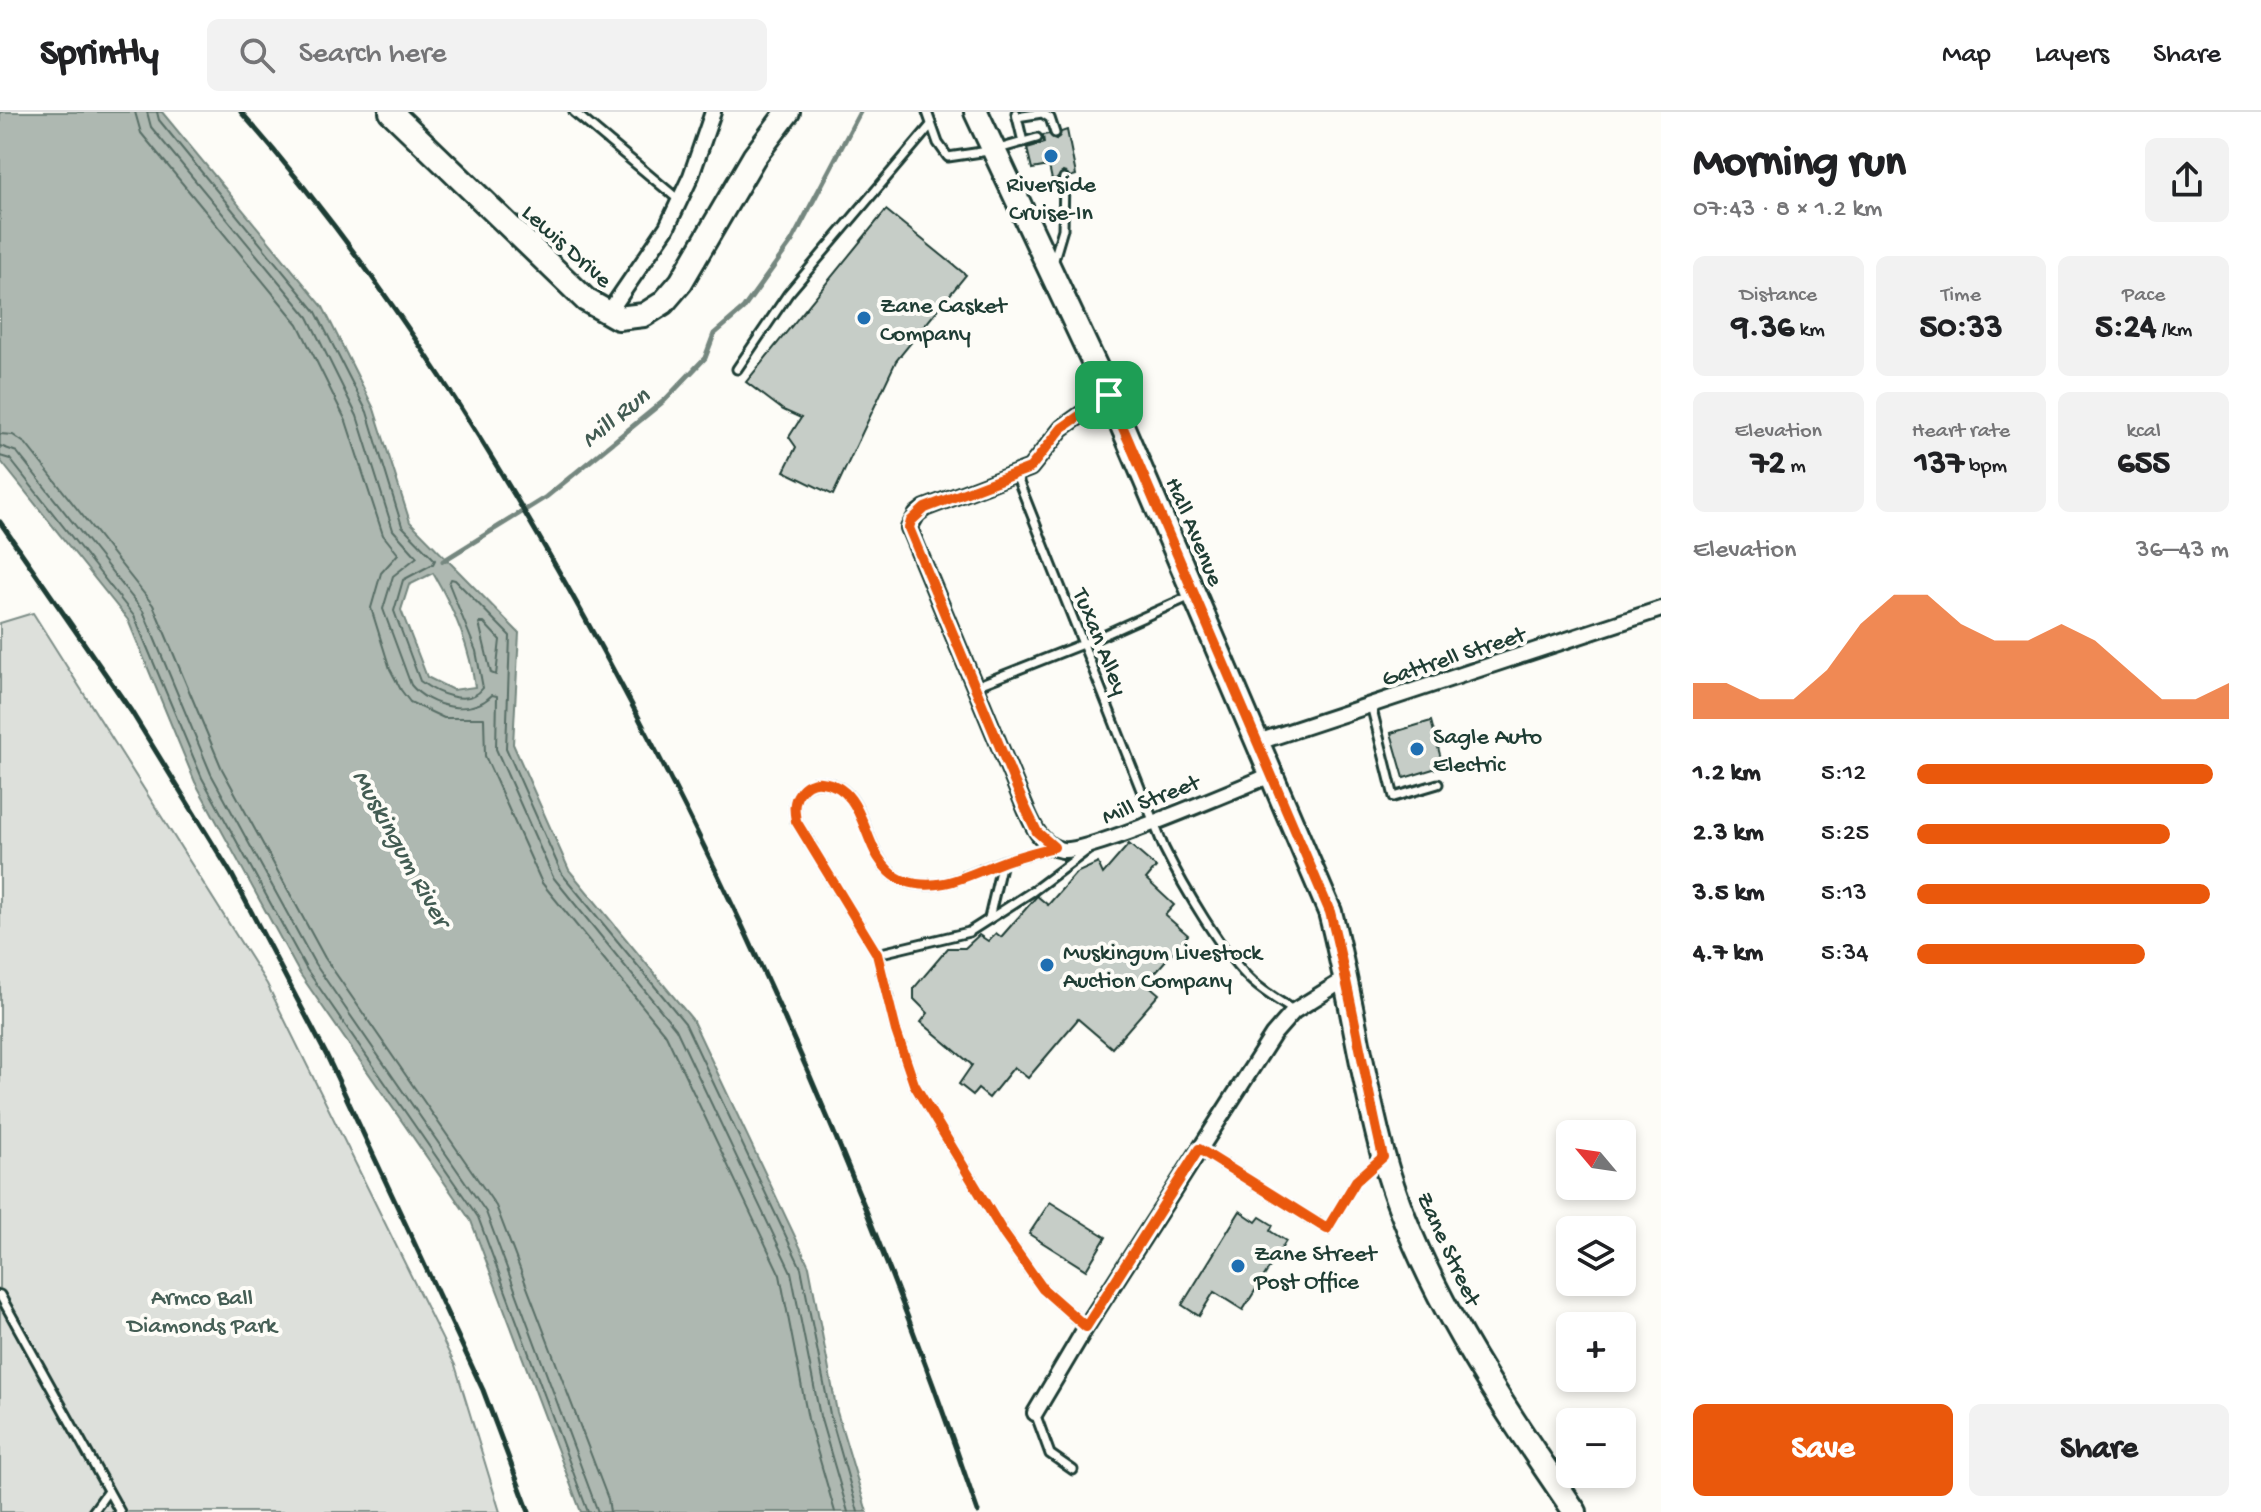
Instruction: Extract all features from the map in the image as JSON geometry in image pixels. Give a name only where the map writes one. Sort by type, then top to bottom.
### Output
[{"type":"main road","name":"Lewis Drive","points":[[391,112],[565,282],[607,315],[631,319],[663,303],[681,282],[754,157],[788,112]]},
{"type":"main road","name":"Hall Avenue","points":[[976,112],[1109,395],[1195,594],[1330,912],[1347,978]]},
{"type":"main road","name":"Zane Street","points":[[1347,978],[1367,1090],[1383,1157],[1410,1233],[1446,1305],[1507,1413],[1575,1512]]},
{"type":"street","points":[[607,315],[648,258],[680,201],[713,112]]},
{"type":"street","points":[[1050,844],[1037,832],[1024,805],[910,535],[911,521],[925,508],[1016,475],[1039,459],[1062,428],[1109,395]]},
{"type":"street","name":"Gattrell Street","points":[[1258,742],[1661,609]]},
{"type":"street","name":"Mill Street","points":[[1050,844],[1066,851],[1097,843],[1271,775]]},
{"type":"street","points":[[1035,1413],[1258,1056],[1294,1011],[1347,978]]},
{"type":"lane","points":[[574,112],[680,201]]},
{"type":"lane","points":[[927,112],[948,157],[995,150],[1037,138]]},
{"type":"lane","points":[[1023,142],[1016,114],[1042,113],[1050,118],[1055,133]]},
{"type":"lane","points":[[737,369],[797,282],[931,125]]},
{"type":"lane","points":[[1050,268],[1063,229],[1064,178]]},
{"type":"lane","name":"Tuxan Alley","points":[[1016,475],[1164,848],[1205,919],[1252,982],[1294,1011]]},
{"type":"lane","points":[[975,686],[1195,594]]},
{"type":"lane","points":[[1371,705],[1394,797],[1438,784]]},
{"type":"lane","points":[[1050,844],[947,883],[932,885],[904,881],[893,874],[877,855],[855,804],[845,793],[821,782],[802,788],[793,809],[796,821],[877,954],[896,1031],[914,1084],[1004,1234],[1043,1289],[1086,1327]]},
{"type":"lane","points":[[877,954],[969,932],[1033,891],[1097,843]]},
{"type":"lane","points":[[989,919],[1002,862]]},
{"type":"lane","points":[[1199,1149],[1327,1229],[1356,1181],[1383,1157]]},
{"type":"lane","points":[[0,1295],[120,1512]]},
{"type":"lane","points":[[1035,1413],[1050,1454],[1073,1470]]},
{"type":"lane","points":[[93,1512],[108,1491]]},
{"type":"green space","name":"Armco Ball Diamonds Park","points":[[33,613],[267,984],[455,1365],[500,1512],[0,1512],[0,623]]},
{"type":"water","name":"Muskingum River","points":[[0,112],[162,112],[323,307],[374,409],[410,522],[519,633],[513,744],[569,870],[692,1019],[809,1266],[837,1412],[867,1512],[581,1512],[471,1221],[300,974],[195,782],[128,620],[0,460]],"holes":[[[433,573],[465,643],[475,687],[453,690],[427,677],[401,610],[409,585]]]},
{"type":"building","name":"Riverside Cruise-In","points":[[1067,130],[1076,175],[1070,177],[1063,172],[1052,180],[1049,166],[1032,169],[1027,148],[1044,143],[1043,135],[1049,134],[1056,139]]},
{"type":"building","name":"Zane Casket Company","points":[[886,210],[966,275],[896,361],[833,495],[784,471],[796,447],[789,437],[801,418],[783,410],[746,382]]},
{"type":"building","name":"Sagle Auto Electric","points":[[1431,721],[1443,766],[1404,778],[1391,733]]},
{"type":"building","name":"Muskingum Livestock Auction Company","points":[[1129,844],[1156,867],[1146,879],[1174,905],[1165,915],[1188,935],[1146,983],[1159,994],[1112,1048],[1078,1019],[1028,1078],[1014,1067],[989,1098],[978,1089],[973,1095],[959,1084],[972,1065],[921,1022],[928,1013],[914,999],[914,988],[948,948],[965,948],[979,935],[988,941],[996,933],[1001,937],[1037,896],[1048,905],[1076,873],[1098,863],[1103,874]]},
{"type":"building","points":[[1050,1202],[1106,1237],[1086,1270],[1029,1234]]},
{"type":"building","name":"Zane Street Post Office","points":[[1240,1211],[1256,1222],[1260,1217],[1273,1225],[1270,1231],[1286,1241],[1243,1310],[1214,1292],[1199,1316],[1182,1305]]},
{"type":"waterway","name":"Mill Run","points":[[443,561],[546,497],[665,400],[705,358],[714,334],[743,309],[792,241],[860,112]]},
{"type":"railway","points":[[241,112],[345,241],[440,376],[528,518],[609,662],[715,869],[812,1080],[899,1294],[978,1512]]},
{"type":"railway","points":[[0,522],[131,711],[232,875],[327,1056],[483,1390],[529,1512]]},
{"type":"place","name":"Riverside Cruise-In","points":[[1051,156]]},
{"type":"place","name":"Zane Casket Company","points":[[864,318]]},
{"type":"place","name":"Sagle Auto Electric","points":[[1417,749]]},
{"type":"place","name":"Muskingum Livestock Auction Company","points":[[1047,965]]},
{"type":"place","name":"Zane Street Post Office","points":[[1238,1266]]},
{"type":"route","points":[[1109,395],[1330,912],[1347,978],[1367,1090],[1383,1157],[1356,1181],[1327,1229],[1199,1149],[1086,1327],[1061,1309],[1043,1289],[1004,1234],[914,1084],[896,1031],[877,954],[796,821],[793,809],[802,788],[810,783],[833,785],[855,804],[877,855],[885,866],[904,881],[917,883],[932,885],[960,880],[1002,862],[1054,847],[1037,832],[1024,805],[909,528],[911,521],[925,508],[1030,468],[1062,428],[1109,395]]}]
